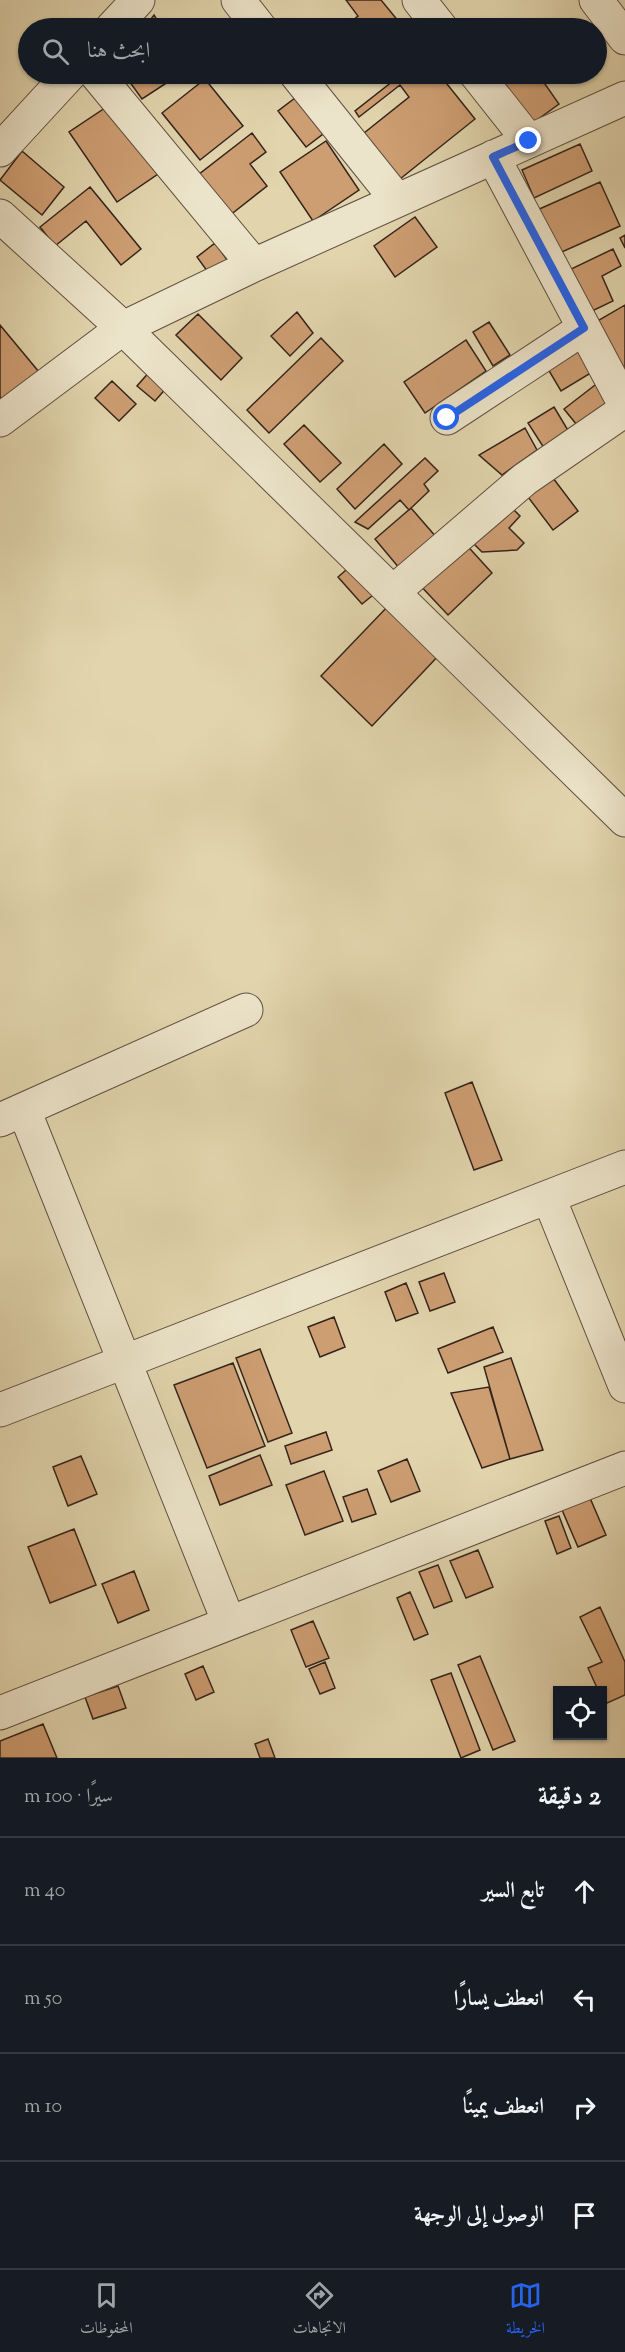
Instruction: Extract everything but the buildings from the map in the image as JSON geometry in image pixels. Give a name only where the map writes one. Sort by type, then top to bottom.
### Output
[{"type":"street","points":[[121,18],[138,0]]},
{"type":"street","points":[[238,0],[252,18]]},
{"type":"street","points":[[419,0],[433,18]]},
{"type":"street","points":[[596,0],[625,38]]},
{"type":"street","points":[[0,150],[61,84]]},
{"type":"street","points":[[104,84],[254,265]]},
{"type":"street","points":[[304,84],[397,201]]},
{"type":"street","points":[[484,84],[529,141]]},
{"type":"street","points":[[2,415],[123,328],[254,265],[493,157],[624,102]]},
{"type":"street","points":[[493,157],[625,405]]},
{"type":"street","points":[[0,216],[123,328],[625,820]]},
{"type":"street","points":[[447,418],[584,328]]},
{"type":"street","points":[[393,592],[525,479],[625,410]]},
{"type":"street","points":[[229,1623],[125,1361],[12,1115],[246,1010]]},
{"type":"street","points":[[0,1410],[625,1167]]},
{"type":"street","points":[[549,1198],[625,1386]]},
{"type":"street","points":[[0,1713],[625,1468]]},
{"type":"route","points":[[447,418],[584,328],[493,157],[529,141]]}]
